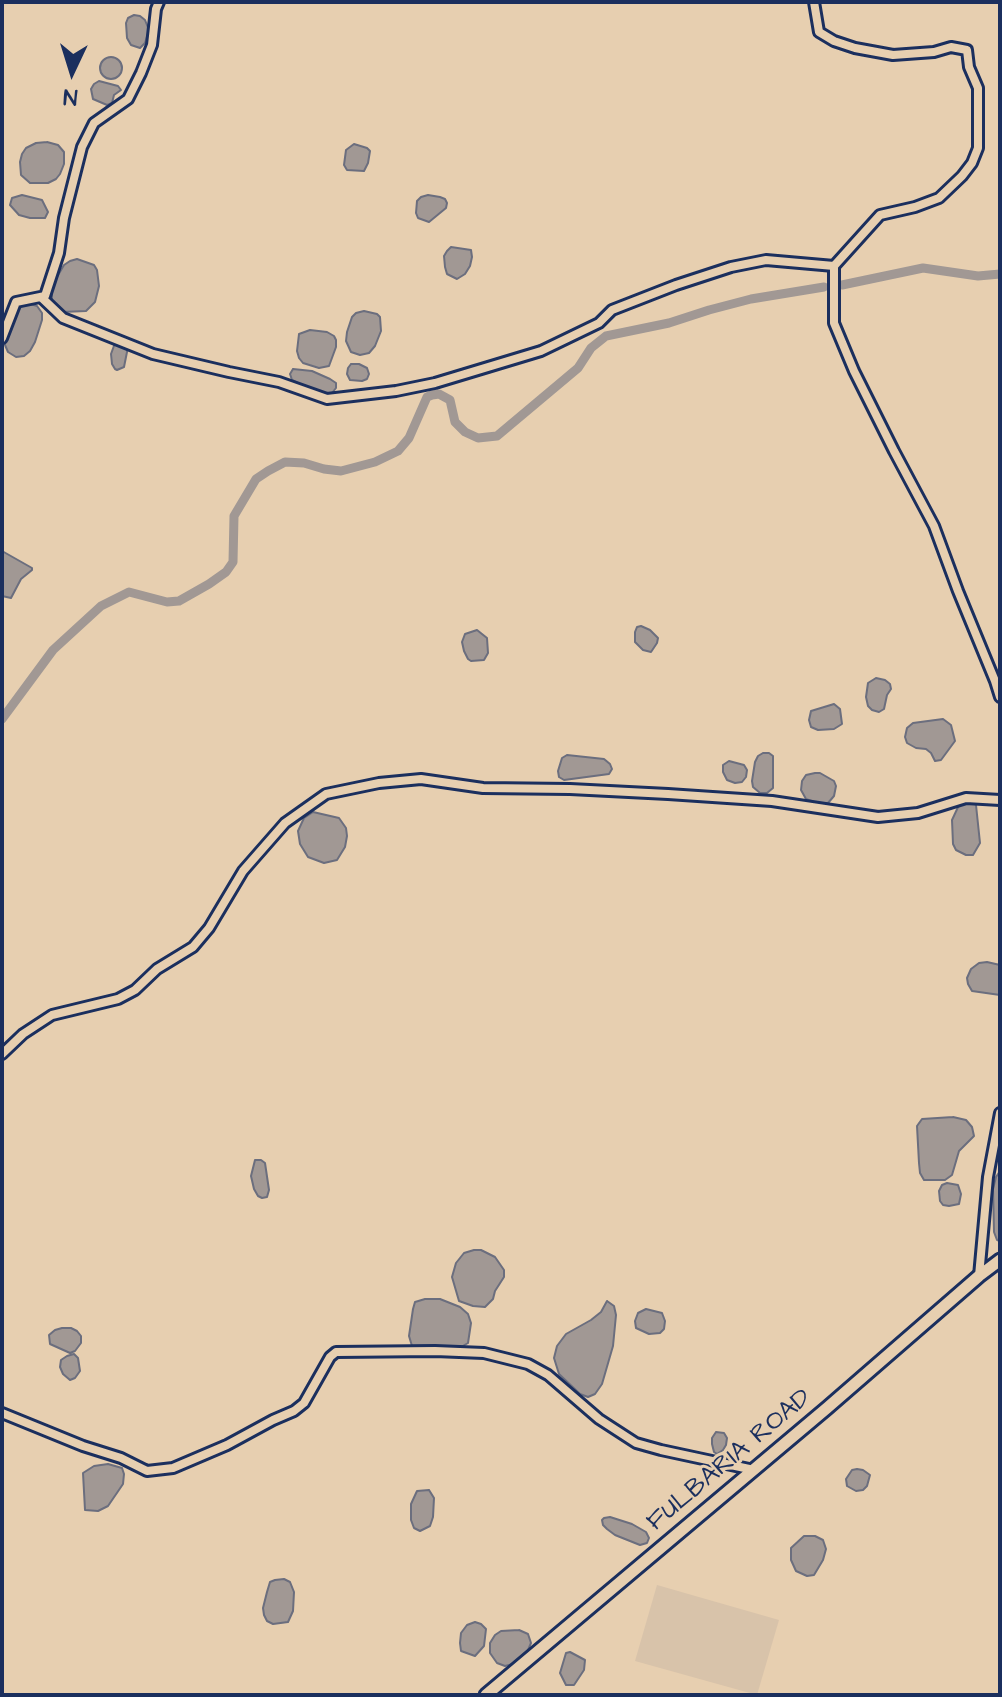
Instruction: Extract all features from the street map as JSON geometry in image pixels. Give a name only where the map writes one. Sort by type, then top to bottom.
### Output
[{"type":"main road","name":"FULBARIA ROAD","points":[[486,1695],[1000,1260]]},
{"type":"street","points":[[2,338],[16,302],[45,296],[59,253],[64,218],[82,147],[94,123],[128,99],[152,45],[159,2]]},
{"type":"street","points":[[814,2],[819,32],[855,48],[893,55],[934,52],[951,47],[967,50],[969,67],[978,88],[978,148],[972,163],[939,198],[880,215],[834,266],[834,323],[854,371],[934,526],[1000,697]]},
{"type":"street","points":[[42,298],[63,318],[153,354],[279,382],[327,399],[435,383],[541,351],[599,323],[612,310],[731,267],[766,260],[834,266]]},
{"type":"street","points":[[2,1054],[23,1034],[52,1015],[118,999],[135,990],[157,969],[193,947],[209,928],[243,871],[285,823],[326,794],[379,783],[421,779],[483,788],[626,792],[772,801],[878,817],[918,813],[966,798],[1000,800]]},
{"type":"street","points":[[979,1276],[988,1177],[1000,1113]]},
{"type":"street","points":[[2,1413],[121,1458],[147,1471],[173,1468],[196,1460],[294,1411],[304,1403],[330,1357],[336,1352],[484,1353],[528,1364],[548,1375],[599,1419],[636,1443],[754,1470]]},
{"type":"shaded area","points":[[134,15],[145,20],[149,30],[140,48],[131,45],[127,38],[126,23]]},
{"type":"shaded area","points":[[111,57],[119,60],[122,68],[119,76],[111,79],[103,76],[100,68],[103,60]]},
{"type":"shaded area","points":[[99,81],[118,86],[121,90],[114,95],[112,103],[107,105],[93,99],[91,89]]},
{"type":"shaded area","points":[[36,143],[58,145],[64,152],[60,174],[48,183],[30,183],[21,175],[22,154]]},
{"type":"shaded area","points":[[354,144],[370,151],[364,171],[347,170],[344,165],[346,150]]},
{"type":"shaded area","points":[[22,195],[42,200],[48,212],[45,218],[19,215],[10,205],[12,198]]},
{"type":"shaded area","points":[[428,195],[445,199],[447,203],[446,208],[429,222],[418,218],[416,213],[417,201]]},
{"type":"shaded area","points":[[451,247],[471,250],[470,266],[457,279],[447,274],[445,267],[444,256]]},
{"type":"shaded area","points":[[77,259],[94,265],[97,270],[99,286],[95,302],[86,311],[62,312],[52,302],[54,282],[64,265]]},
{"type":"shaded area","points":[[27,303],[37,306],[42,320],[30,351],[16,357],[8,352],[5,335],[20,305]]},
{"type":"shaded area","points":[[364,311],[380,317],[381,331],[369,353],[360,355],[351,352],[346,341],[352,317]]},
{"type":"shaded area","points":[[310,330],[334,336],[336,347],[329,366],[319,368],[303,363],[299,358],[299,334]]},
{"type":"shaded area","points":[[115,343],[128,347],[124,367],[117,370],[112,364],[111,354]]},
{"type":"shaded area","points":[[351,364],[367,368],[367,379],[350,380],[347,374]]},
{"type":"shaded area","points":[[293,369],[312,371],[336,383],[336,388],[332,393],[312,390],[292,380],[290,374]]},
{"type":"shaded area","points":[[2,551],[32,568],[21,579],[11,598],[2,596]]},
{"type":"shaded area","points":[[641,626],[658,638],[651,652],[643,650],[635,642],[635,632]]},
{"type":"shaded area","points":[[477,630],[487,638],[488,653],[484,660],[471,661],[462,642],[465,634]]},
{"type":"shaded area","points":[[876,678],[885,680],[891,689],[884,709],[879,712],[868,706],[866,697],[868,683]]},
{"type":"shaded area","points":[[834,704],[840,709],[842,724],[834,729],[811,727],[811,711]]},
{"type":"shaded area","points":[[943,719],[951,725],[955,741],[941,760],[935,761],[926,749],[907,743],[907,728],[913,723]]},
{"type":"shaded area","points":[[763,753],[773,756],[773,788],[767,793],[760,793],[753,787],[752,781],[755,762]]},
{"type":"shaded area","points":[[567,755],[604,759],[612,769],[609,774],[564,780],[559,777],[558,771],[562,758]]},
{"type":"shaded area","points":[[729,761],[744,765],[747,770],[742,782],[727,780],[723,765]]},
{"type":"shaded area","points":[[815,773],[834,781],[834,796],[828,803],[806,799],[801,790],[806,775]]},
{"type":"shaded area","points":[[971,802],[976,805],[980,843],[973,855],[966,855],[956,850],[953,844],[952,820],[959,805]]},
{"type":"shaded area","points":[[313,812],[339,818],[346,828],[345,847],[337,860],[324,863],[308,857],[300,844],[298,831],[304,818]]},
{"type":"shaded area","points":[[987,962],[1000,965],[1000,995],[972,991],[968,984],[971,969]]},
{"type":"shaded area","points":[[953,1117],[966,1120],[974,1136],[959,1151],[952,1175],[945,1180],[924,1180],[920,1173],[917,1126],[922,1119]]},
{"type":"shaded area","points":[[255,1160],[265,1163],[269,1190],[267,1197],[258,1196],[254,1189],[251,1176]]},
{"type":"shaded area","points":[[1000,1171],[1000,1241],[994,1232],[993,1189]]},
{"type":"shaded area","points":[[947,1183],[958,1185],[961,1194],[959,1204],[949,1206],[940,1201],[939,1191]]},
{"type":"shaded area","points":[[474,1250],[495,1257],[504,1270],[504,1277],[493,1299],[485,1307],[459,1301],[452,1277],[456,1263],[464,1253]]},
{"type":"shaded area","points":[[440,1299],[468,1314],[471,1323],[468,1343],[455,1348],[412,1346],[409,1336],[413,1309],[415,1302]]},
{"type":"shaded area","points":[[607,1301],[614,1306],[616,1315],[613,1346],[602,1384],[595,1394],[588,1397],[580,1394],[559,1374],[554,1358],[557,1346],[566,1334],[601,1312]]},
{"type":"shaded area","points":[[646,1309],[662,1313],[665,1321],[660,1333],[649,1334],[636,1328],[638,1313]]},
{"type":"shaded area","points":[[62,1328],[71,1328],[81,1336],[81,1343],[75,1351],[70,1353],[50,1344],[49,1335]]},
{"type":"shaded area","points":[[74,1354],[78,1358],[80,1371],[70,1380],[63,1374],[61,1360]]},
{"type":"shaded area","points":[[716,1432],[724,1433],[727,1438],[723,1450],[717,1454],[712,1444]]},
{"type":"shaded area","points":[[108,1464],[122,1468],[123,1484],[108,1506],[98,1511],[85,1510],[83,1473],[94,1466]]},
{"type":"shaded area","points":[[852,1470],[870,1475],[867,1486],[856,1491],[847,1486],[846,1479]]},
{"type":"shaded area","points":[[429,1490],[434,1498],[433,1517],[430,1526],[420,1531],[414,1528],[411,1520],[411,1504],[417,1491]]},
{"type":"shaded area","points":[[610,1517],[646,1532],[649,1538],[647,1543],[640,1545],[615,1535],[603,1525],[602,1520]]},
{"type":"shaded area","points":[[804,1536],[823,1540],[826,1549],[814,1575],[807,1576],[796,1571],[791,1560],[791,1548]]},
{"type":"shaded area","points":[[284,1579],[290,1582],[294,1592],[293,1611],[288,1622],[273,1624],[267,1621],[263,1608],[270,1582]]},
{"type":"shaded area","points":[[657,1585],[779,1620],[757,1695],[635,1661]]},
{"type":"shaded area","points":[[475,1622],[486,1629],[484,1646],[475,1656],[461,1651],[460,1643],[461,1633],[467,1625]]},
{"type":"shaded area","points":[[519,1630],[528,1634],[531,1643],[528,1650],[513,1664],[505,1666],[497,1663],[490,1653],[490,1643],[495,1635],[501,1631]]},
{"type":"shaded area","points":[[566,1653],[585,1660],[584,1670],[574,1685],[566,1685],[560,1673]]},
{"type":"waterway","points":[[842,285],[923,268],[978,276],[1000,274]]},
{"type":"waterway","points":[[2,719],[53,650],[101,606],[129,592],[167,602],[179,601],[226,572],[233,562],[234,516],[256,479],[285,462],[341,471],[375,462],[398,451],[409,438],[427,397],[439,394],[450,400],[455,422],[465,432],[478,438],[497,436],[578,368],[591,348],[606,336],[669,323],[751,299],[824,287]]}]
